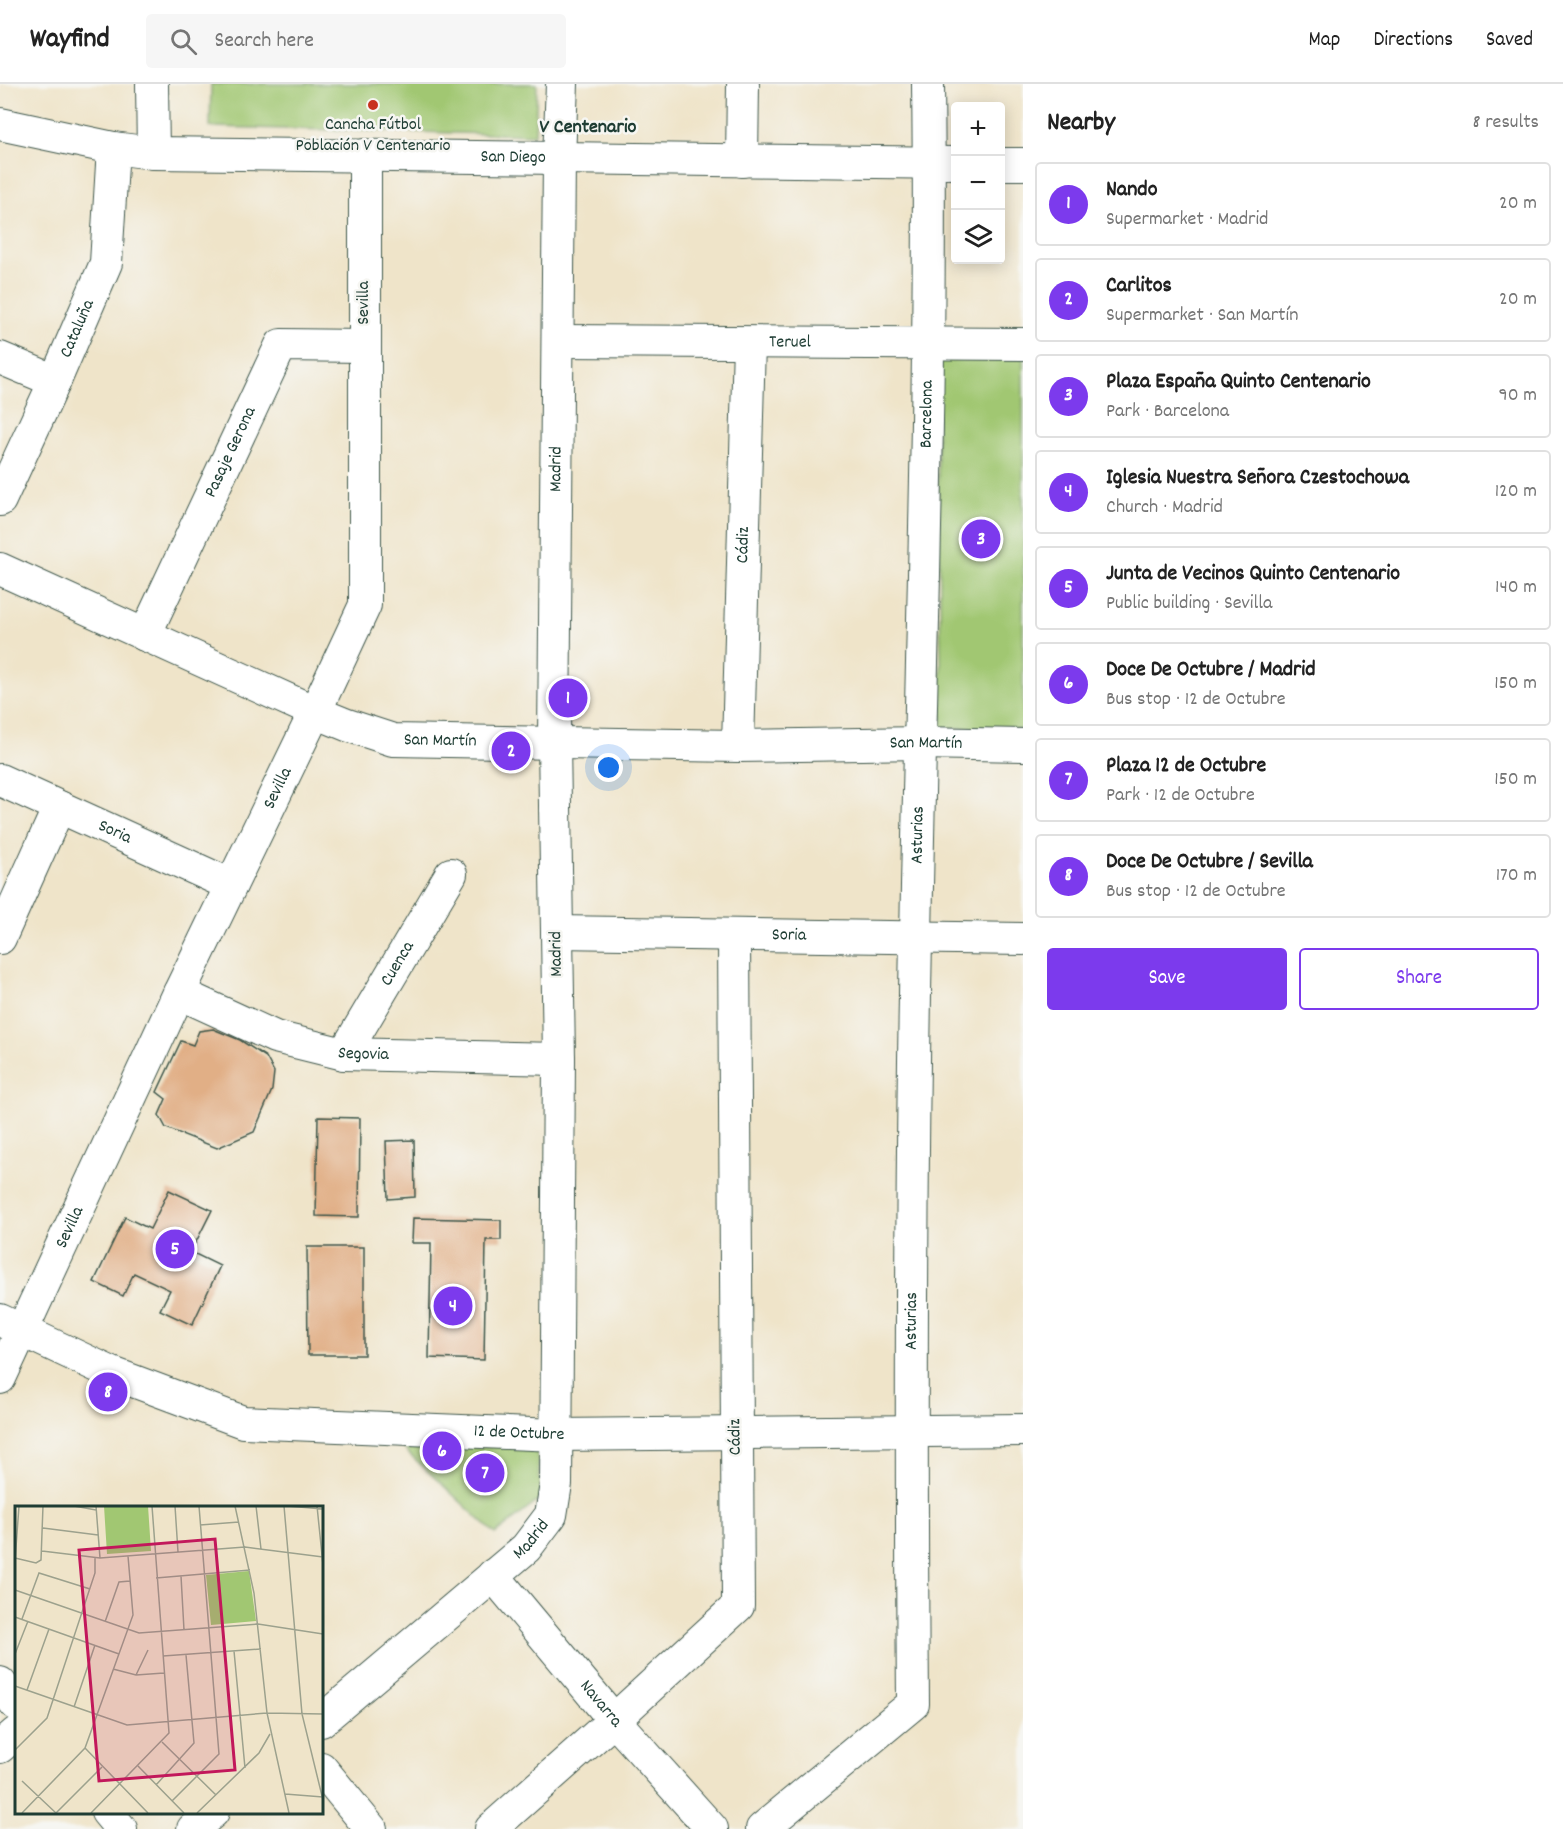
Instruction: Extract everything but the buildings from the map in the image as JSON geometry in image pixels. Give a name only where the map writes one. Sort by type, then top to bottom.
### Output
[{"type":"street","points":[[152,84],[153,153]]},
{"type":"street","name":"Madrid","points":[[322,1720],[526,1548],[551,1515],[556,1484],[559,1059],[554,742],[562,84]]},
{"type":"street","points":[[742,161],[743,84]]},
{"type":"street","name":"Barcelona","points":[[921,743],[928,344],[942,163],[928,84]]},
{"type":"street","name":"San Diego","points":[[0,124],[113,148],[153,153],[942,163]]},
{"type":"street","name":"Cataluña","points":[[0,500],[106,263],[113,148]]},
{"type":"street","name":"Sevilla","points":[[0,1378],[11,1325],[179,993],[315,712],[364,605],[365,156]]},
{"type":"street","points":[[1005,164],[1023,164]]},
{"type":"street","name":"Teruel","points":[[558,341],[1023,344]]},
{"type":"street","name":"Cádiz","points":[[738,746],[749,343]]},
{"type":"street","name":"Pasaje Gerona","points":[[145,635],[281,345],[364,346]]},
{"type":"street","points":[[0,358],[55,381]]},
{"type":"street","name":"San Martín","points":[[0,569],[346,726],[393,740],[738,746],[921,743],[1023,745]]},
{"type":"street","name":"Asturias","points":[[762,1829],[913,1704],[910,1431],[916,938],[921,743]]},
{"type":"street","name":"Soria","points":[[0,780],[231,885]]},
{"type":"street","points":[[0,938],[59,807]]},
{"type":"street","name":"Cuenca","points":[[344,1054],[451,874]]},
{"type":"street","name":"Soria","points":[[557,932],[1023,939]]},
{"type":"street","name":"Cádiz","points":[[490,1829],[614,1720],[738,1606],[735,1433],[734,935]]},
{"type":"street","name":"Segovia","points":[[179,993],[275,1037],[344,1054],[559,1059]]},
{"type":"street","name":"12 de Octubre","points":[[11,1325],[112,1372],[243,1422],[556,1435],[1023,1430]]},
{"type":"street","name":"Navarra","points":[[493,1575],[614,1720],[712,1829]]},
{"type":"street","points":[[0,1683],[15,1703]]},
{"type":"street","points":[[0,1747],[15,1734]]},
{"type":"street","points":[[322,1769],[371,1829]]},
{"type":"street","points":[[109,1814],[120,1829]]},
{"type":"street","points":[[193,1829],[211,1814]]},
{"type":"green space","name":"Cancha Fútbol Población V Centenario","points":[[211,84],[537,84],[535,135],[210,127]]},
{"type":"green space","points":[[936,350],[1023,350],[1023,729],[942,728]]},
{"type":"green space","points":[[536,1444],[542,1498],[495,1534],[404,1449]]},
{"type":"place","name":"Cancha Fútbol Población V Centenario","points":[[373,105]]},
{"type":"place","name":"Plaza España Quinto Centenario","points":[[981,539]]},
{"type":"place","name":"Nando","points":[[568,698]]},
{"type":"place","name":"Carlitos","points":[[511,751]]},
{"type":"place","name":"Junta de Vecinos Quinto Centenario","points":[[175,1249]]},
{"type":"place","name":"Iglesia Nuestra Señora Czestochowa","points":[[453,1306]]},
{"type":"place","name":"Doce De Octubre / Sevilla","points":[[108,1392]]},
{"type":"place","name":"Doce De Octubre / Madrid","points":[[442,1451]]},
{"type":"place","name":"Plaza 12 de Octubre","points":[[485,1473]]},
{"type":"district","name":"V Centenario","points":[[588,128]]}]
